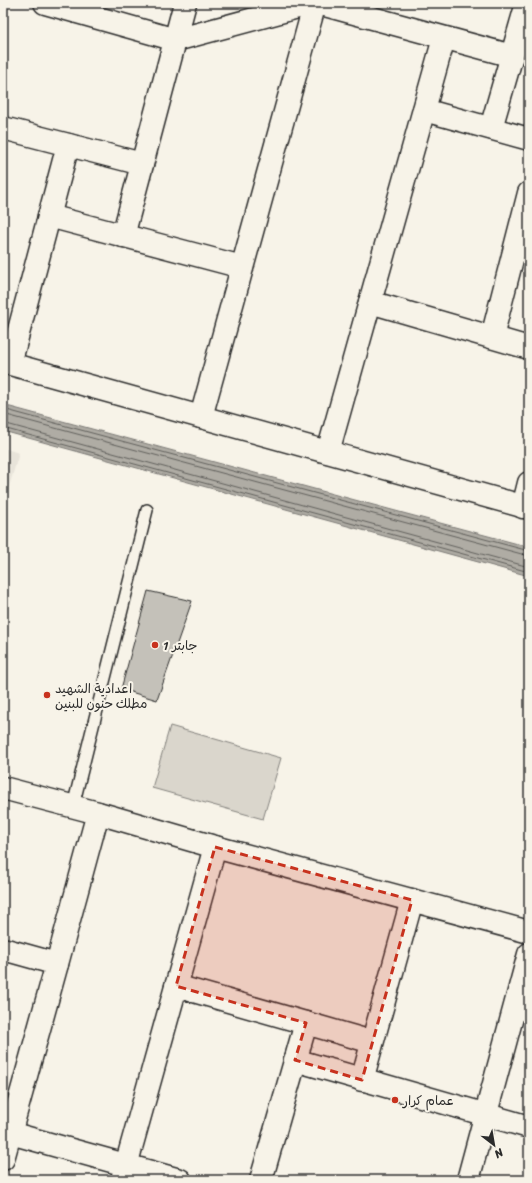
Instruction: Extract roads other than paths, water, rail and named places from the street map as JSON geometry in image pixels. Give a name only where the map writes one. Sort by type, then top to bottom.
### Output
[{"type":"street","points":[[45,3],[176,40],[315,3],[512,56]]},
{"type":"street","points":[[123,236],[186,3]]},
{"type":"street","points":[[201,417],[315,3]]},
{"type":"street","points":[[491,128],[527,5]]},
{"type":"street","points":[[328,452],[444,38]]},
{"type":"street","points":[[424,110],[529,139]]},
{"type":"street","points":[[3,128],[142,164]]},
{"type":"street","points":[[68,145],[6,363],[526,507],[529,483]]},
{"type":"street","points":[[492,337],[520,266],[529,193]]},
{"type":"street","points":[[49,216],[242,267]]},
{"type":"street","points":[[370,302],[529,348]]},
{"type":"street","points":[[3,788],[529,932]]},
{"type":"street","points":[[3,1159],[7,1132],[57,964],[98,813]]},
{"type":"street","points":[[124,1173],[215,847]]},
{"type":"street","points":[[362,1080],[412,900]]},
{"type":"street","points":[[3,949],[57,964]]},
{"type":"street","points":[[468,1180],[529,954]]},
{"type":"street","points":[[176,986],[372,1042]]},
{"type":"street","points":[[261,1180],[306,1023]]},
{"type":"street","points":[[295,1060],[529,1127]]},
{"type":"street","points":[[7,1132],[124,1173],[180,1180]]},
{"type":"lane","points":[[73,806],[147,510]]},
{"type":"water","points":[[3,405],[529,547],[529,576],[3,431]]},
{"type":"place","name":"جابتر 1","points":[[155,645]]},
{"type":"place","name":"اعدادية الشهيد مطلك حنون للبنين","points":[[47,695]]},
{"type":"place","name":"عمام كرار","points":[[395,1100]]}]
